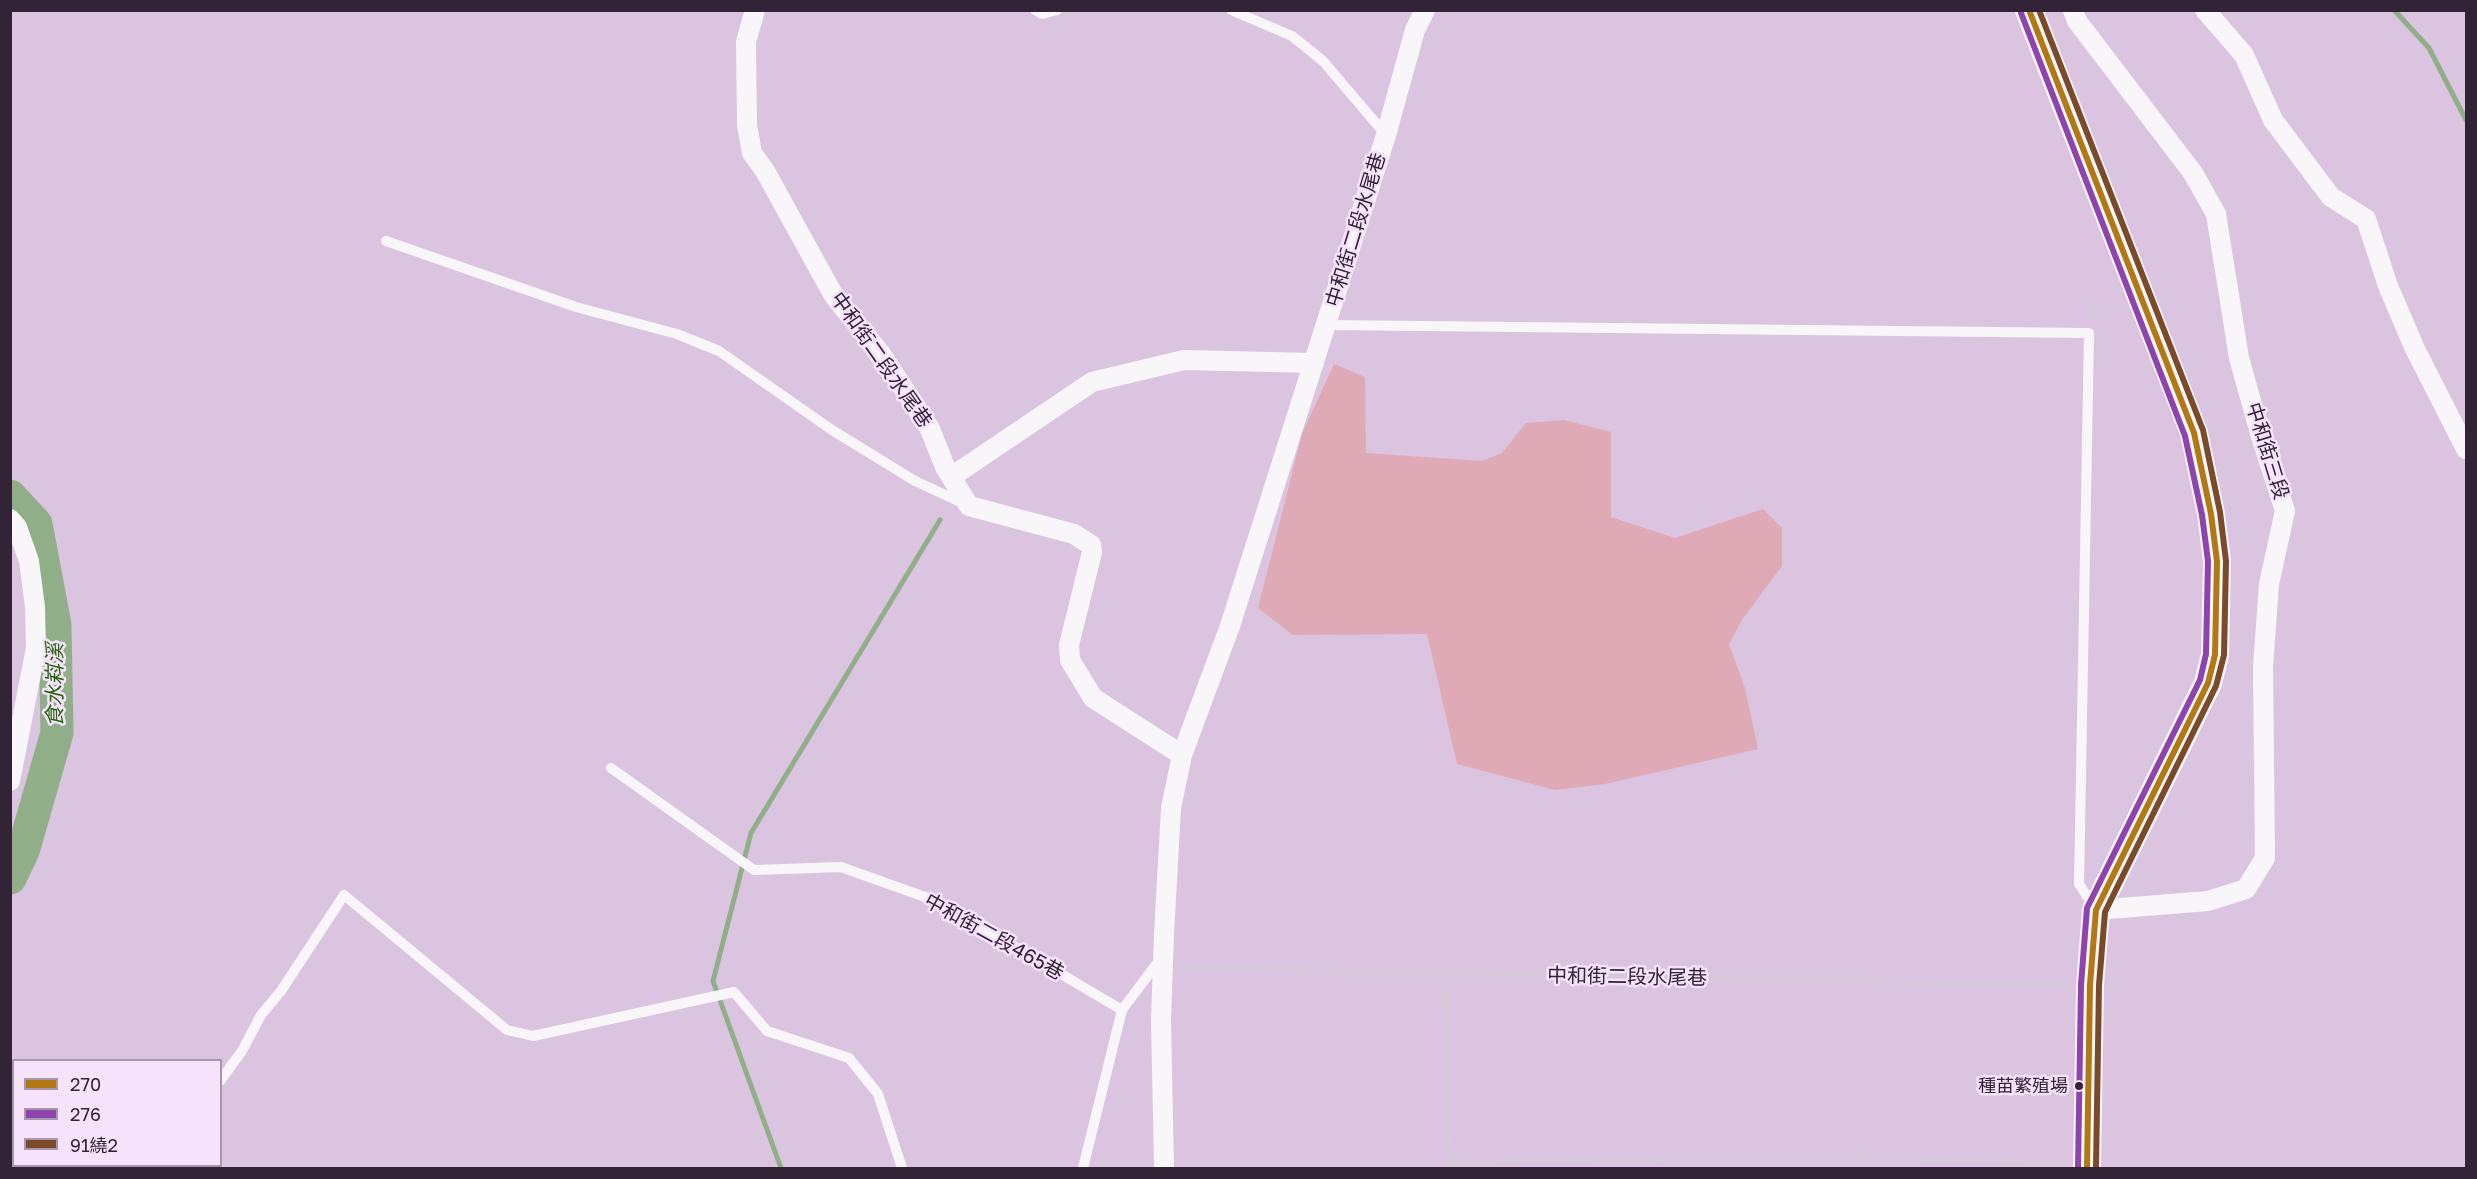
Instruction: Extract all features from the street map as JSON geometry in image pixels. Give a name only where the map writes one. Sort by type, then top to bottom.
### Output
[{"type":"main road","points":[[2029,10],[2194,433],[2211,514],[2217,561],[2215,655],[2208,683],[2096,910],[2090,985],[2087,1165]]},
{"type":"street","name":"中和街二段水尾巷","points":[[755,10],[746,42],[747,125],[752,153],[765,171],[834,296],[881,354],[930,429],[951,477],[969,506]]},
{"type":"street","points":[[1386,135],[1415,30],[1425,10]]},
{"type":"street","name":"中和街三段","points":[[2073,10],[2077,21],[2193,173],[2216,214],[2240,358],[2260,433],[2285,511],[2269,584],[2262,667],[2265,858],[2246,889],[2208,901],[2096,910]]},
{"type":"street","points":[[2205,10],[2244,55],[2273,120],[2331,197],[2366,219],[2388,286],[2415,349],[2466,449]]},
{"type":"street","name":"中和街二段水尾巷","points":[[1164,1168],[1161,1020],[1163,961],[1171,808],[1182,755],[1230,626],[1386,135]]},
{"type":"street","points":[[951,477],[1092,382],[1184,360],[1314,363]]},
{"type":"street","points":[[969,506],[1074,534],[1091,545],[1092,552],[1069,645],[1070,660],[1093,698],[1182,755]]},
{"type":"street","points":[[10,519],[17,527],[29,561],[35,608],[36,648],[10,781]]},
{"type":"lane","points":[[1035,10],[1042,14],[1057,10]]},
{"type":"lane","name":"中和街二段水尾巷","points":[[1231,10],[1292,36],[1323,62],[1386,135]]},
{"type":"lane","points":[[386,241],[576,307],[677,334],[719,351],[841,435],[915,481],[969,506]]},
{"type":"lane","points":[[1326,325],[2088,333],[2079,884],[2096,910]]},
{"type":"lane","name":"中和街二段465巷","points":[[611,768],[754,870],[841,867],[939,902],[1122,1010]]},
{"type":"lane","points":[[222,1078],[242,1052],[261,1015],[281,991],[344,895],[507,1030],[533,1036],[734,992],[767,1031],[849,1058],[878,1094],[902,1168]]},
{"type":"lane","points":[[1083,1168],[1122,1010],[1163,961]]},
{"type":"path","points":[[2088,333],[2094,297]]},
{"type":"path","name":"中和街二段水尾巷","points":[[1163,961],[1445,973],[2090,985]]},
{"type":"path","points":[[1445,973],[1450,1162],[1870,1156],[1921,1160],[2087,1165]]},
{"type":"shaded area","points":[[1334,364],[1365,377],[1366,453],[1482,461],[1502,453],[1526,423],[1564,420],[1611,432],[1611,517],[1675,538],[1763,509],[1782,528],[1782,566],[1742,620],[1729,644],[1745,688],[1758,749],[1605,784],[1555,790],[1457,764],[1427,634],[1293,635],[1258,608],[1302,434]]},
{"type":"waterway","points":[[2394,10],[2429,48],[2466,120]]},
{"type":"waterway","name":"食水嵙溪","points":[[10,496],[36,524],[55,625],[57,733],[23,851],[10,878]]},
{"type":"waterway","points":[[781,1168],[713,981],[751,833],[940,520]]},
{"type":"transit line","name":"270","points":[[2029,10],[2194,433],[2211,514],[2217,561],[2215,655],[2208,683],[2096,910],[2090,985],[2087,1168]]},
{"type":"transit line","name":"91繞2","points":[[2039,10],[2203,430],[2220,512],[2226,561],[2224,655],[2216,686],[2105,912],[2099,985],[2096,1168]]},
{"type":"transit line","name":"276","points":[[2021,13],[2185,436],[2202,515],[2208,561],[2206,654],[2200,680],[2087,908],[2081,985],[2078,1168]]},
{"type":"place","name":"種苗繁殖場","points":[[2079,1086]]}]
